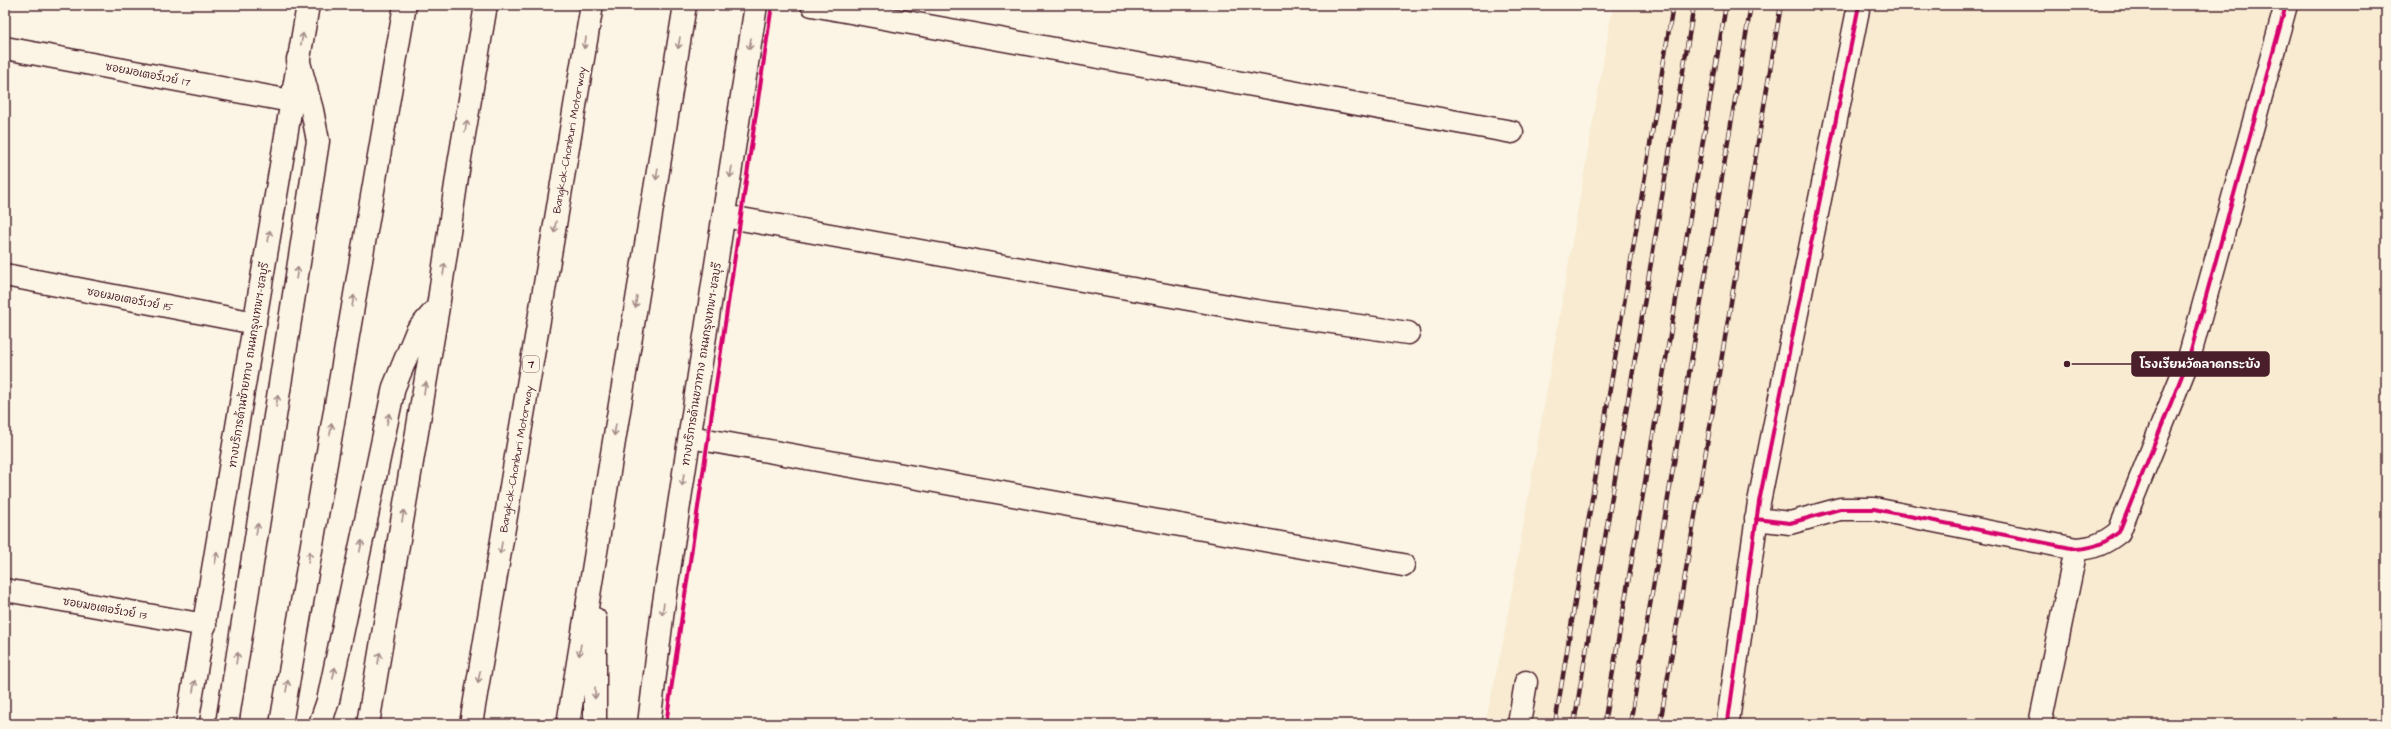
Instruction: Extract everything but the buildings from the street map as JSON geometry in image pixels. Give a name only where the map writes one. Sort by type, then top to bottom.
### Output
[{"type":"main road","name":"ทางบริการด้านซ้ายทาง ถนนกรุงเทพฯ-ชลบุรี","points":[[187,724],[205,625],[308,5]]},
{"type":"main road","points":[[281,724],[405,5]]},
{"type":"main road","points":[[368,724],[438,307],[459,164],[486,5]]},
{"type":"main road","name":"Bangkok-Chonburi Motorway","points":[[471,724],[592,5]]},
{"type":"main road","points":[[568,724],[596,542],[685,5]]},
{"type":"main road","name":"ทางบริการด้านขวาทาง ถนนกรุงเทพฯ-ชลบุรี","points":[[649,724],[663,609],[756,5]]},
{"type":"main road","points":[[812,5],[1512,132]]},
{"type":"main road","points":[[1728,721],[1756,519],[1859,5]]},
{"type":"main road","points":[[1756,519],[1790,523],[1840,509],[1874,509],[2076,549],[2091,548],[2105,543],[2119,532],[2189,358],[2286,5]]},
{"type":"main road","name":"ซอยมอเตอร์เวย์ 17","points":[[5,48],[291,101]]},
{"type":"main road","points":[[227,724],[318,141],[312,110],[298,59]]},
{"type":"main road","points":[[724,216],[1256,311],[1408,333]]},
{"type":"main road","name":"ซอยมอเตอร์เวย์ 15","points":[[5,274],[254,324]]},
{"type":"main road","points":[[320,724],[328,701],[394,387],[417,331],[438,307]]},
{"type":"main road","points":[[690,437],[1403,565]]},
{"type":"main road","points":[[595,724],[596,542]]},
{"type":"main road","points":[[2040,724],[2076,549]]},
{"type":"main road","name":"ซอยมอเตอร์เวย์ 13","points":[[5,590],[205,625]]},
{"type":"main road","points":[[1519,724],[1526,682]]},
{"type":"shaded area","points":[[1613,5],[2386,5],[2386,724],[1485,724],[1504,637]]},
{"type":"railway","points":[[1555,724],[1673,5]]},
{"type":"railway","points":[[1574,724],[1694,5]]},
{"type":"railway","points":[[1604,724],[1726,5]]},
{"type":"railway","points":[[1630,724],[1751,5]]},
{"type":"railway","points":[[1660,724],[1781,5]]},
{"type":"cycle path","points":[[666,724],[772,5]]},
{"type":"cycle path","points":[[1728,721],[1759,502],[1859,5]]},
{"type":"cycle path","points":[[1756,519],[1790,523],[1840,509],[1874,509],[2076,549],[2099,544],[2119,532],[2189,358],[2286,5]]},
{"type":"place","name":"โรงเรียนวัดลาดกระบัง","points":[[2067,364]]}]
